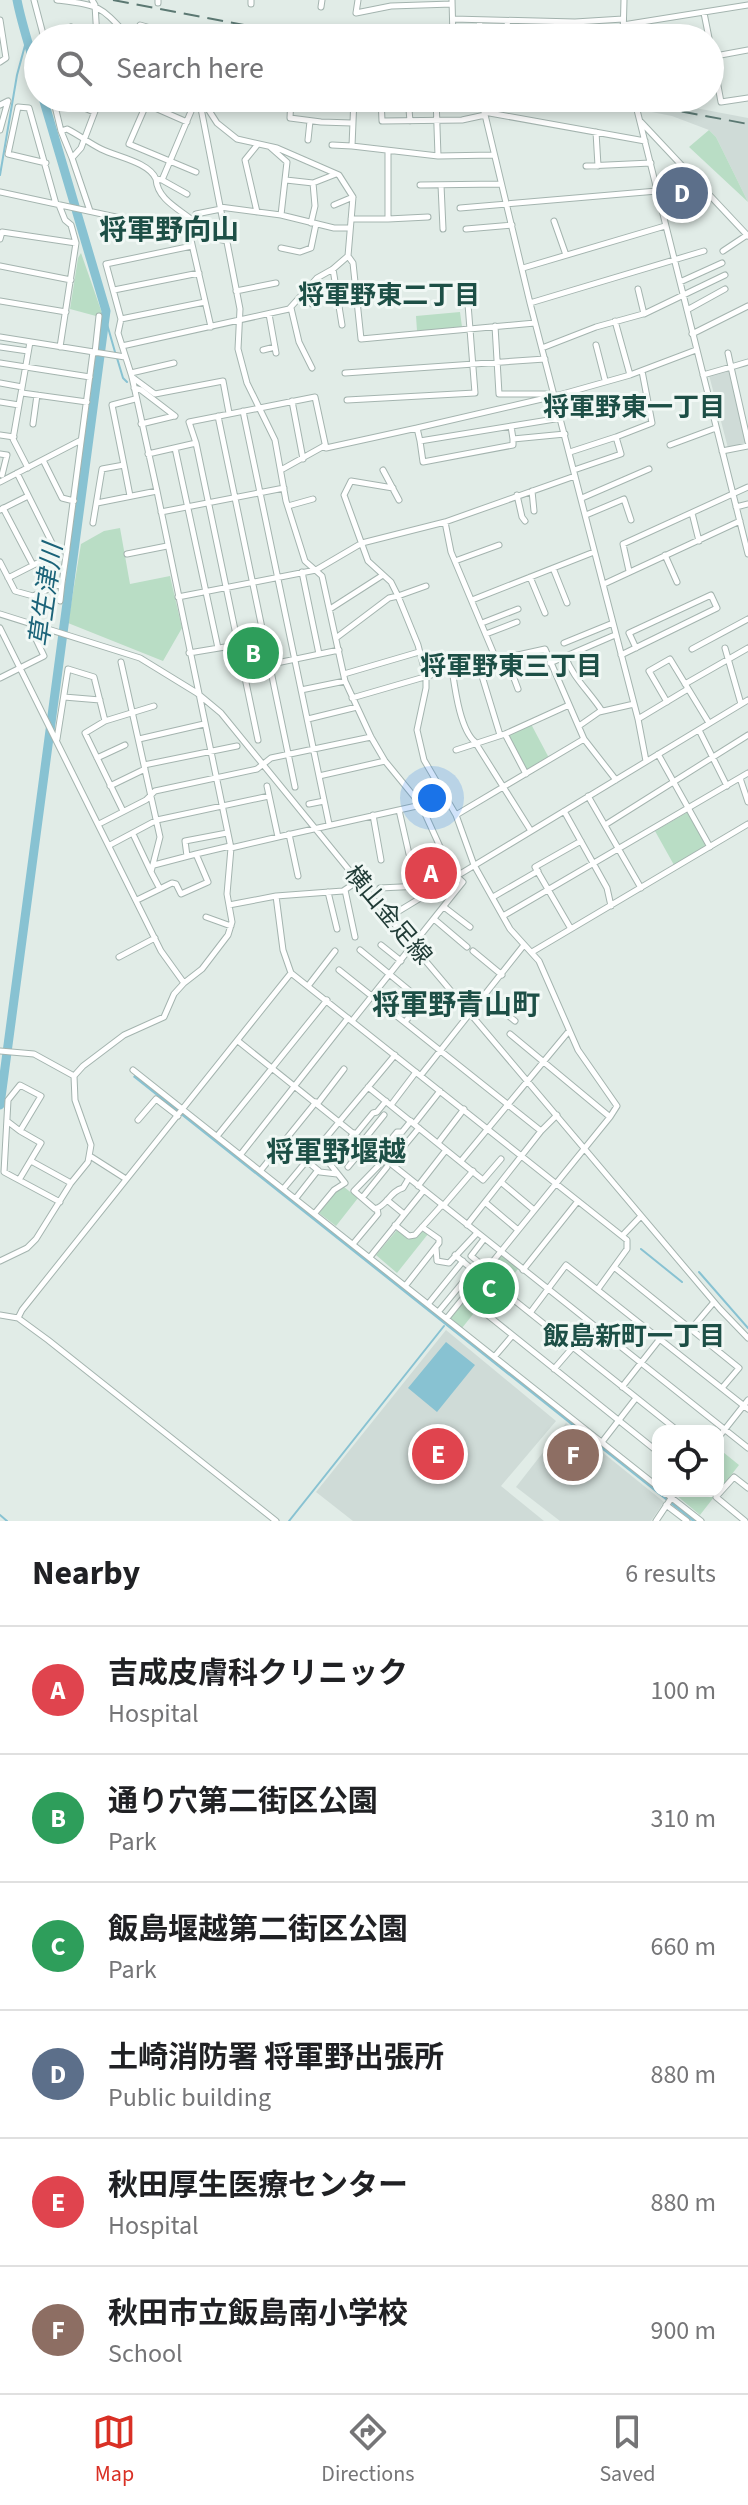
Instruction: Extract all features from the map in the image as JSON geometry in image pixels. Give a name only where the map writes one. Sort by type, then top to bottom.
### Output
[{"type":"street","points":[[34,0],[40,24]]},
{"type":"street","points":[[57,0],[94,3],[117,24]]},
{"type":"street","points":[[358,0],[356,13],[391,3],[452,2],[453,24]]},
{"type":"street","points":[[623,22],[624,0]]},
{"type":"street","points":[[94,3],[96,24]]},
{"type":"street","points":[[453,19],[623,22],[704,13],[738,3],[748,5]]},
{"type":"street","points":[[704,13],[706,24]]},
{"type":"street","points":[[0,20],[6,58],[0,62]]},
{"type":"street","points":[[479,20],[480,24]]},
{"type":"street","points":[[724,55],[748,50]]},
{"type":"street","points":[[724,102],[748,98]]},
{"type":"street","points":[[0,105],[8,101],[0,130]]},
{"type":"street","points":[[24,108],[18,107],[8,154],[46,163]]},
{"type":"street","points":[[30,112],[59,204],[65,220],[71,225],[76,243],[60,347]]},
{"type":"street","points":[[56,112],[88,211]]},
{"type":"street","points":[[72,158],[81,148],[94,112]]},
{"type":"street","points":[[143,112],[129,144],[196,172]]},
{"type":"street","points":[[168,112],[187,122]]},
{"type":"street","points":[[191,112],[157,189],[206,232],[208,238]]},
{"type":"street","points":[[202,112],[236,291],[240,321],[238,349],[247,383],[275,440],[288,506],[305,561],[322,576],[344,677],[371,737],[385,761],[421,805],[432,833],[456,876],[463,882],[241,1154]]},
{"type":"street","points":[[209,112],[237,139],[269,147],[337,174],[347,185],[353,197],[348,256],[353,263],[361,339],[535,323]]},
{"type":"street","points":[[290,112],[290,118],[352,123]]},
{"type":"street","points":[[352,146],[353,112]]},
{"type":"street","points":[[382,112],[382,121],[462,120],[484,114],[645,141]]},
{"type":"street","points":[[409,112],[410,121]]},
{"type":"street","points":[[437,112],[438,156]]},
{"type":"street","points":[[638,112],[748,554]]},
{"type":"street","points":[[484,114],[638,719],[646,761]]},
{"type":"street","points":[[308,140],[310,121]]},
{"type":"street","points":[[640,121],[748,236],[723,251]]},
{"type":"street","points":[[61,131],[67,129],[112,154],[136,161],[159,180],[187,194]]},
{"type":"street","points":[[596,132],[598,166]]},
{"type":"street","points":[[257,212],[245,160],[258,144]]},
{"type":"street","points":[[332,145],[438,156],[494,155]]},
{"type":"street","points":[[269,147],[287,162],[281,215]]},
{"type":"street","points":[[388,151],[388,219]]},
{"type":"street","points":[[586,166],[651,163]]},
{"type":"street","points":[[286,180],[313,183],[337,174]]},
{"type":"street","points":[[281,248],[300,252],[311,248],[315,206],[313,183]]},
{"type":"street","points":[[420,185],[501,184]]},
{"type":"street","points":[[441,185],[443,229]]},
{"type":"street","points":[[460,208],[657,191]]},
{"type":"street","points":[[0,192],[227,241]]},
{"type":"street","points":[[334,205],[353,197]]},
{"type":"street","points":[[196,214],[221,208],[281,215],[334,228],[350,228]]},
{"type":"street","points":[[351,219],[428,217]]},
{"type":"street","points":[[554,221],[566,255]]},
{"type":"street","points":[[466,229],[512,225]]},
{"type":"street","points":[[523,268],[665,226]]},
{"type":"street","points":[[0,239],[2,232],[76,243]]},
{"type":"street","points":[[192,235],[211,327]]},
{"type":"street","points":[[0,1261],[27,1248],[36,1239],[90,1156],[91,1145],[75,1100],[74,1076],[124,1035],[164,1017],[174,994],[209,961],[231,926],[227,894],[230,847],[157,491],[122,346],[118,326],[121,319],[106,264],[192,246]]},
{"type":"street","points":[[530,303],[704,251]]},
{"type":"street","points":[[122,346],[291,307],[308,286],[348,256]]},
{"type":"street","points":[[680,282],[722,263]]},
{"type":"street","points":[[0,266],[71,280]]},
{"type":"street","points":[[333,269],[342,325]]},
{"type":"street","points":[[113,290],[199,273]]},
{"type":"street","points":[[542,348],[615,321],[644,314],[725,275]]},
{"type":"street","points":[[236,291],[276,283]]},
{"type":"street","points":[[308,286],[312,304]]},
{"type":"street","points":[[638,289],[644,314]]},
{"type":"street","points":[[687,310],[725,289]]},
{"type":"street","points":[[0,301],[66,312]]},
{"type":"street","points":[[121,319],[205,302]]},
{"type":"street","points":[[347,400],[475,393],[468,304]]},
{"type":"street","points":[[692,334],[748,306]]},
{"type":"street","points":[[291,307],[299,342],[312,368]]},
{"type":"street","points":[[263,350],[276,350],[269,314]]},
{"type":"street","points":[[60,601],[99,316]]},
{"type":"street","points":[[615,321],[630,375]]},
{"type":"street","points":[[495,326],[499,394],[559,395],[630,375],[696,350]]},
{"type":"street","points":[[0,337],[126,357]]},
{"type":"street","points":[[28,468],[14,437],[30,342]]},
{"type":"street","points":[[596,345],[605,380]]},
{"type":"street","points":[[0,347],[28,351]]},
{"type":"street","points":[[722,451],[748,444],[728,353]]},
{"type":"street","points":[[345,373],[545,359]]},
{"type":"street","points":[[703,375],[748,362]]},
{"type":"street","points":[[0,363],[90,377]]},
{"type":"street","points":[[131,375],[174,363]]},
{"type":"street","points":[[570,452],[652,423],[642,371]]},
{"type":"street","points":[[131,375],[155,394],[223,381],[229,413]]},
{"type":"street","points":[[0,383],[37,395],[87,402]]},
{"type":"street","points":[[133,388],[141,390],[175,416],[141,424]]},
{"type":"street","points":[[258,740],[209,502],[189,422],[315,397],[326,448],[555,394]]},
{"type":"street","points":[[33,424],[37,395]]},
{"type":"street","points":[[130,496],[112,405],[135,399]]},
{"type":"street","points":[[292,401],[303,459]]},
{"type":"street","points":[[0,402],[19,405]]},
{"type":"street","points":[[243,411],[329,824]]},
{"type":"street","points":[[218,416],[295,787]]},
{"type":"street","points":[[420,441],[561,418]]},
{"type":"street","points":[[417,428],[423,462],[513,445],[511,426]]},
{"type":"street","points":[[670,445],[716,428]]},
{"type":"street","points":[[513,439],[565,434]]},
{"type":"street","points":[[0,435],[14,437]]},
{"type":"street","points":[[178,597],[316,570],[362,543],[445,522],[532,491],[621,454],[616,437]]},
{"type":"street","points":[[1,478],[28,468],[82,440]]},
{"type":"street","points":[[148,454],[196,443]]},
{"type":"street","points":[[281,470],[325,445]]},
{"type":"street","points":[[175,448],[218,648]]},
{"type":"street","points":[[0,454],[7,455],[1,478]]},
{"type":"street","points":[[43,460],[62,498],[74,501]]},
{"type":"street","points":[[93,523],[102,469],[124,465]]},
{"type":"street","points":[[582,498],[649,469]]},
{"type":"street","points":[[383,470],[399,500]]},
{"type":"street","points":[[17,473],[57,553]]},
{"type":"street","points":[[393,488],[351,481],[344,495],[368,561],[391,582],[419,652],[426,676],[417,730],[420,750],[456,815],[474,865],[503,916],[539,961],[569,1031],[590,1069],[617,1106],[447,1318]]},
{"type":"street","points":[[629,571],[623,544],[748,487]]},
{"type":"street","points":[[161,512],[284,488]]},
{"type":"street","points":[[97,503],[157,491]]},
{"type":"street","points":[[532,491],[534,511]]},
{"type":"street","points":[[517,495],[525,521]]},
{"type":"street","points":[[28,496],[2,509],[33,565]]},
{"type":"street","points":[[288,506],[313,499]]},
{"type":"street","points":[[586,515],[624,499],[631,520]]},
{"type":"street","points":[[736,507],[748,504]]},
{"type":"street","points":[[692,513],[699,541]]},
{"type":"street","points":[[604,584],[740,521]]},
{"type":"street","points":[[445,522],[455,561],[496,659]]},
{"type":"street","points":[[455,561],[499,545]]},
{"type":"street","points":[[127,554],[167,546]]},
{"type":"street","points":[[8,578],[67,548]]},
{"type":"street","points":[[472,600],[595,552]]},
{"type":"street","points":[[665,555],[677,582]]},
{"type":"street","points":[[0,562],[15,591],[33,596],[62,583]]},
{"type":"street","points":[[553,568],[567,603]]},
{"type":"street","points":[[302,572],[319,654]]},
{"type":"street","points":[[330,609],[383,575]]},
{"type":"street","points":[[530,577],[545,613]]},
{"type":"street","points":[[336,638],[389,598],[426,586]]},
{"type":"street","points":[[621,655],[636,648],[717,608],[711,595],[629,633],[636,648]]},
{"type":"street","points":[[482,623],[518,609]]},
{"type":"street","name":"横山金足線","points":[[0,614],[140,658],[197,693],[221,713],[358,881],[714,1302],[748,1338]]},
{"type":"street","points":[[486,634],[514,623],[508,614]]},
{"type":"street","points":[[692,649],[748,619]]},
{"type":"street","points":[[564,643],[613,623]]},
{"type":"street","points":[[0,678],[44,656],[33,633],[33,625]]},
{"type":"street","points":[[0,628],[155,938],[169,965],[184,983]]},
{"type":"street","points":[[550,663],[616,635]]},
{"type":"street","points":[[189,653],[237,645]]},
{"type":"street","points":[[725,648],[741,704]]},
{"type":"street","points":[[638,719],[748,648]]},
{"type":"street","points":[[352,698],[452,669],[545,649],[584,739],[616,780]]},
{"type":"street","points":[[243,670],[339,650]]},
{"type":"street","points":[[301,690],[419,652]]},
{"type":"street","points":[[565,656],[578,683],[590,692],[602,711]]},
{"type":"street","points":[[506,657],[518,689]]},
{"type":"street","points":[[667,702],[649,671],[670,659],[709,724]]},
{"type":"street","points":[[121,662],[160,837],[151,872]]},
{"type":"street","points":[[478,663],[502,734],[526,774]]},
{"type":"street","points":[[55,737],[68,669],[94,677],[105,721]]},
{"type":"street","points":[[452,669],[469,737],[531,831]]},
{"type":"street","points":[[64,697],[100,700]]},
{"type":"street","points":[[389,917],[748,700]]},
{"type":"street","points":[[579,726],[602,711],[634,704]]},
{"type":"street","points":[[456,750],[569,705]]},
{"type":"street","points":[[123,811],[85,733],[105,721],[154,706]]},
{"type":"street","points":[[308,719],[357,707]]},
{"type":"street","points":[[139,739],[204,724]]},
{"type":"street","points":[[699,730],[727,786]]},
{"type":"street","points":[[605,825],[748,735]]},
{"type":"street","points":[[99,824],[155,791],[257,769],[271,758],[371,737]]},
{"type":"street","points":[[456,815],[584,739]]},
{"type":"street","points":[[97,758],[125,745]]},
{"type":"street","points":[[110,786],[145,767],[237,746]]},
{"type":"street","points":[[658,754],[710,847]]},
{"type":"street","points":[[319,776],[385,761]]},
{"type":"street","points":[[503,916],[748,773]]},
{"type":"street","points":[[740,778],[748,802]]},
{"type":"street","points":[[267,786],[278,837]]},
{"type":"street","points":[[110,845],[157,820],[269,796]]},
{"type":"street","points":[[588,796],[641,888]]},
{"type":"street","points":[[309,804],[324,801]]},
{"type":"street","points":[[154,865],[421,805]]},
{"type":"street","points":[[399,810],[409,854]]},
{"type":"street","points":[[564,811],[607,888],[611,906]]},
{"type":"street","points":[[373,815],[381,860]]},
{"type":"street","points":[[532,952],[748,824]]},
{"type":"street","points":[[187,856],[185,841],[227,833]]},
{"type":"street","points":[[133,834],[160,889]]},
{"type":"street","points":[[289,834],[298,876]]},
{"type":"street","points":[[571,929],[535,867],[581,841]]},
{"type":"street","points":[[137,900],[172,883],[176,884],[181,894],[208,882],[196,854]]},
{"type":"street","points":[[493,897],[538,871]]},
{"type":"street","points":[[229,905],[276,896],[345,890],[358,881]]},
{"type":"street","points":[[380,888],[421,886],[427,894]]},
{"type":"street","points":[[345,890],[355,937]]},
{"type":"street","points":[[328,892],[337,929]]},
{"type":"street","points":[[276,896],[283,950],[291,973],[627,1240],[627,1249],[598,1289]]},
{"type":"street","points":[[444,907],[470,927]]},
{"type":"street","points":[[206,917],[231,926]]},
{"type":"street","points":[[434,919],[502,975]]},
{"type":"street","points":[[119,957],[155,938]]},
{"type":"street","points":[[381,945],[401,961]]},
{"type":"street","points":[[296,1198],[373,1113],[389,1103],[419,1074],[524,945]]},
{"type":"street","points":[[360,950],[422,1001],[405,1022]]},
{"type":"street","points":[[308,986],[335,951]]},
{"type":"street","points":[[339,970],[541,1131]]},
{"type":"street","points":[[18,1318],[291,973]]},
{"type":"street","points":[[484,996],[515,1021]]},
{"type":"street","points":[[218,1135],[327,1000]]},
{"type":"street","points":[[461,1161],[569,1031]]},
{"type":"street","points":[[510,1034],[610,1117]]},
{"type":"street","points":[[238,1041],[718,1425]]},
{"type":"street","points":[[1,1051],[34,1054],[74,1076]]},
{"type":"street","points":[[284,1188],[395,1055]]},
{"type":"street","points":[[261,1170],[344,1069]]},
{"type":"street","points":[[133,1070],[181,1112]]},
{"type":"street","points":[[20,1131],[41,1096],[20,1085],[8,1100],[4,1172],[60,1202]]},
{"type":"street","points":[[368,1087],[483,1180],[501,1159]]},
{"type":"street","points":[[353,1244],[378,1214],[377,1208],[354,1191],[385,1161],[440,1091]]},
{"type":"street","points":[[138,1120],[156,1099],[218,1135],[652,1483]]},
{"type":"street","points":[[438,1143],[464,1109]]},
{"type":"street","points":[[348,1167],[384,1115]]},
{"type":"street","points":[[467,1225],[557,1115]]},
{"type":"street","points":[[7,1121],[41,1143],[19,1180]]},
{"type":"street","points":[[362,1198],[385,1161],[397,1132],[415,1124]]},
{"type":"street","points":[[370,1257],[404,1214],[446,1150]]},
{"type":"street","points":[[90,1156],[126,1179]]},
{"type":"street","points":[[31,1161],[71,1183]]},
{"type":"street","points":[[307,1161],[320,1171],[338,1174]]},
{"type":"street","points":[[315,1213],[334,1190],[345,1183],[330,1164]]},
{"type":"street","points":[[395,1225],[409,1236],[415,1235],[473,1171]]},
{"type":"street","points":[[377,1208],[395,1190],[403,1188],[409,1178]]},
{"type":"street","points":[[502,1183],[534,1210]]},
{"type":"street","points":[[387,1200],[404,1214]]},
{"type":"street","points":[[523,1270],[578,1201]]},
{"type":"street","points":[[486,1203],[518,1230]]},
{"type":"street","points":[[622,1236],[641,1216]]},
{"type":"street","points":[[406,1285],[439,1239],[422,1227]]},
{"type":"street","points":[[436,1247],[437,1261],[440,1264],[449,1263],[477,1233]]},
{"type":"street","points":[[484,1239],[471,1256],[487,1269]]},
{"type":"street","points":[[439,1311],[473,1270],[455,1255]]},
{"type":"street","points":[[429,1303],[463,1261]]},
{"type":"street","points":[[530,1313],[566,1265],[659,1340],[747,1405],[724,1430],[748,1448]]},
{"type":"street","points":[[614,1267],[739,1368],[722,1388]]},
{"type":"street","points":[[459,1287],[467,1293]]},
{"type":"street","points":[[652,1447],[485,1313],[504,1292],[670,1425]]},
{"type":"street","points":[[692,1328],[714,1302]]},
{"type":"street","points":[[0,1315],[18,1318],[276,1521]]},
{"type":"street","points":[[495,1356],[512,1336]]},
{"type":"street","points":[[622,1387],[659,1340]]},
{"type":"street","points":[[554,1369],[573,1347]]},
{"type":"street","points":[[602,1442],[636,1398]]},
{"type":"street","points":[[745,1521],[716,1497],[734,1477],[748,1488]]},
{"type":"street","points":[[666,1497],[687,1521]]},
{"type":"street","points":[[656,1521],[672,1497]]},
{"type":"street","points":[[669,1501],[701,1521]]},
{"type":"shaded area","points":[[652,112],[716,112],[748,118],[748,202],[716,137],[709,130]]},
{"type":"shaded area","points":[[728,370],[747,443],[728,448],[709,375]]},
{"type":"shaded area","points":[[446,1330],[556,1421],[501,1486],[544,1521],[353,1521],[316,1492]]},
{"type":"shaded area","points":[[566,1423],[652,1492],[652,1497],[664,1502],[651,1521],[560,1521],[516,1487]]},
{"type":"green space","points":[[709,130],[716,137],[748,202],[689,147]]},
{"type":"green space","points":[[81,253],[102,313],[96,316],[70,309]]},
{"type":"green space","points":[[460,312],[462,327],[417,331],[416,316]]},
{"type":"green space","points":[[120,528],[130,584],[170,576],[182,628],[163,661],[68,623],[81,544],[104,531]]},
{"type":"green space","points":[[531,724],[549,758],[527,770],[508,734]]},
{"type":"green space","points":[[688,812],[707,846],[674,865],[655,831]]},
{"type":"green space","points":[[344,1187],[358,1198],[336,1226],[319,1213]]},
{"type":"green space","points":[[397,1230],[408,1239],[416,1237],[422,1230],[428,1234],[397,1273],[376,1255]]},
{"type":"green space","points":[[501,1255],[518,1269],[484,1311],[478,1308],[462,1328],[450,1318]]},
{"type":"green space","points":[[724,1453],[739,1465],[724,1484]]},
{"type":"green space","points":[[678,1497],[714,1497],[700,1515]]},
{"type":"water","points":[[135,1074],[652,1485],[652,1489],[133,1077]]},
{"type":"water","points":[[446,1342],[475,1365],[437,1412],[408,1388]]},
{"type":"water","points":[[662,1497],[667,1497],[697,1521],[692,1521]]},
{"type":"waterway","name":"草生津川","points":[[17,0],[24,29]]},
{"type":"waterway","points":[[0,175],[24,49]]},
{"type":"waterway","name":"草生津川","points":[[0,1105],[106,311],[47,112]]},
{"type":"waterway","points":[[105,317],[115,352]]},
{"type":"waterway","points":[[117,358],[127,382]]},
{"type":"waterway","points":[[641,1249],[682,1282]]},
{"type":"waterway","points":[[699,1272],[748,1328]]},
{"type":"waterway","points":[[289,1521],[444,1326]]},
{"type":"waterway","points":[[0,1515],[7,1521]]},
{"type":"railway","points":[[113,0],[239,24]]},
{"type":"railway","points":[[685,112],[748,124]]},
{"type":"place","name":"土崎消防署 将軍野出張所","points":[[682,193]]},
{"type":"place","name":"通り穴第二街区公園","points":[[253,653]]},
{"type":"place","name":"吉成皮膚科クリニック","points":[[431,873]]},
{"type":"place","name":"飯島堰越第二街区公園","points":[[489,1288]]},
{"type":"place","name":"秋田厚生医療センター","points":[[438,1454]]},
{"type":"place","name":"秋田市立飯島南小学校","points":[[573,1455]]},
{"type":"district","name":"将軍野向山","points":[[169,230]]},
{"type":"district","name":"将軍野東二丁目","points":[[389,295]]},
{"type":"district","name":"将軍野東一丁目","points":[[634,407]]},
{"type":"district","name":"将軍野東三丁目","points":[[511,666]]},
{"type":"district","name":"将軍野青山町","points":[[456,1005]]},
{"type":"district","name":"将軍野堰越","points":[[336,1152]]},
{"type":"district","name":"飯島新町一丁目","points":[[634,1336]]}]
